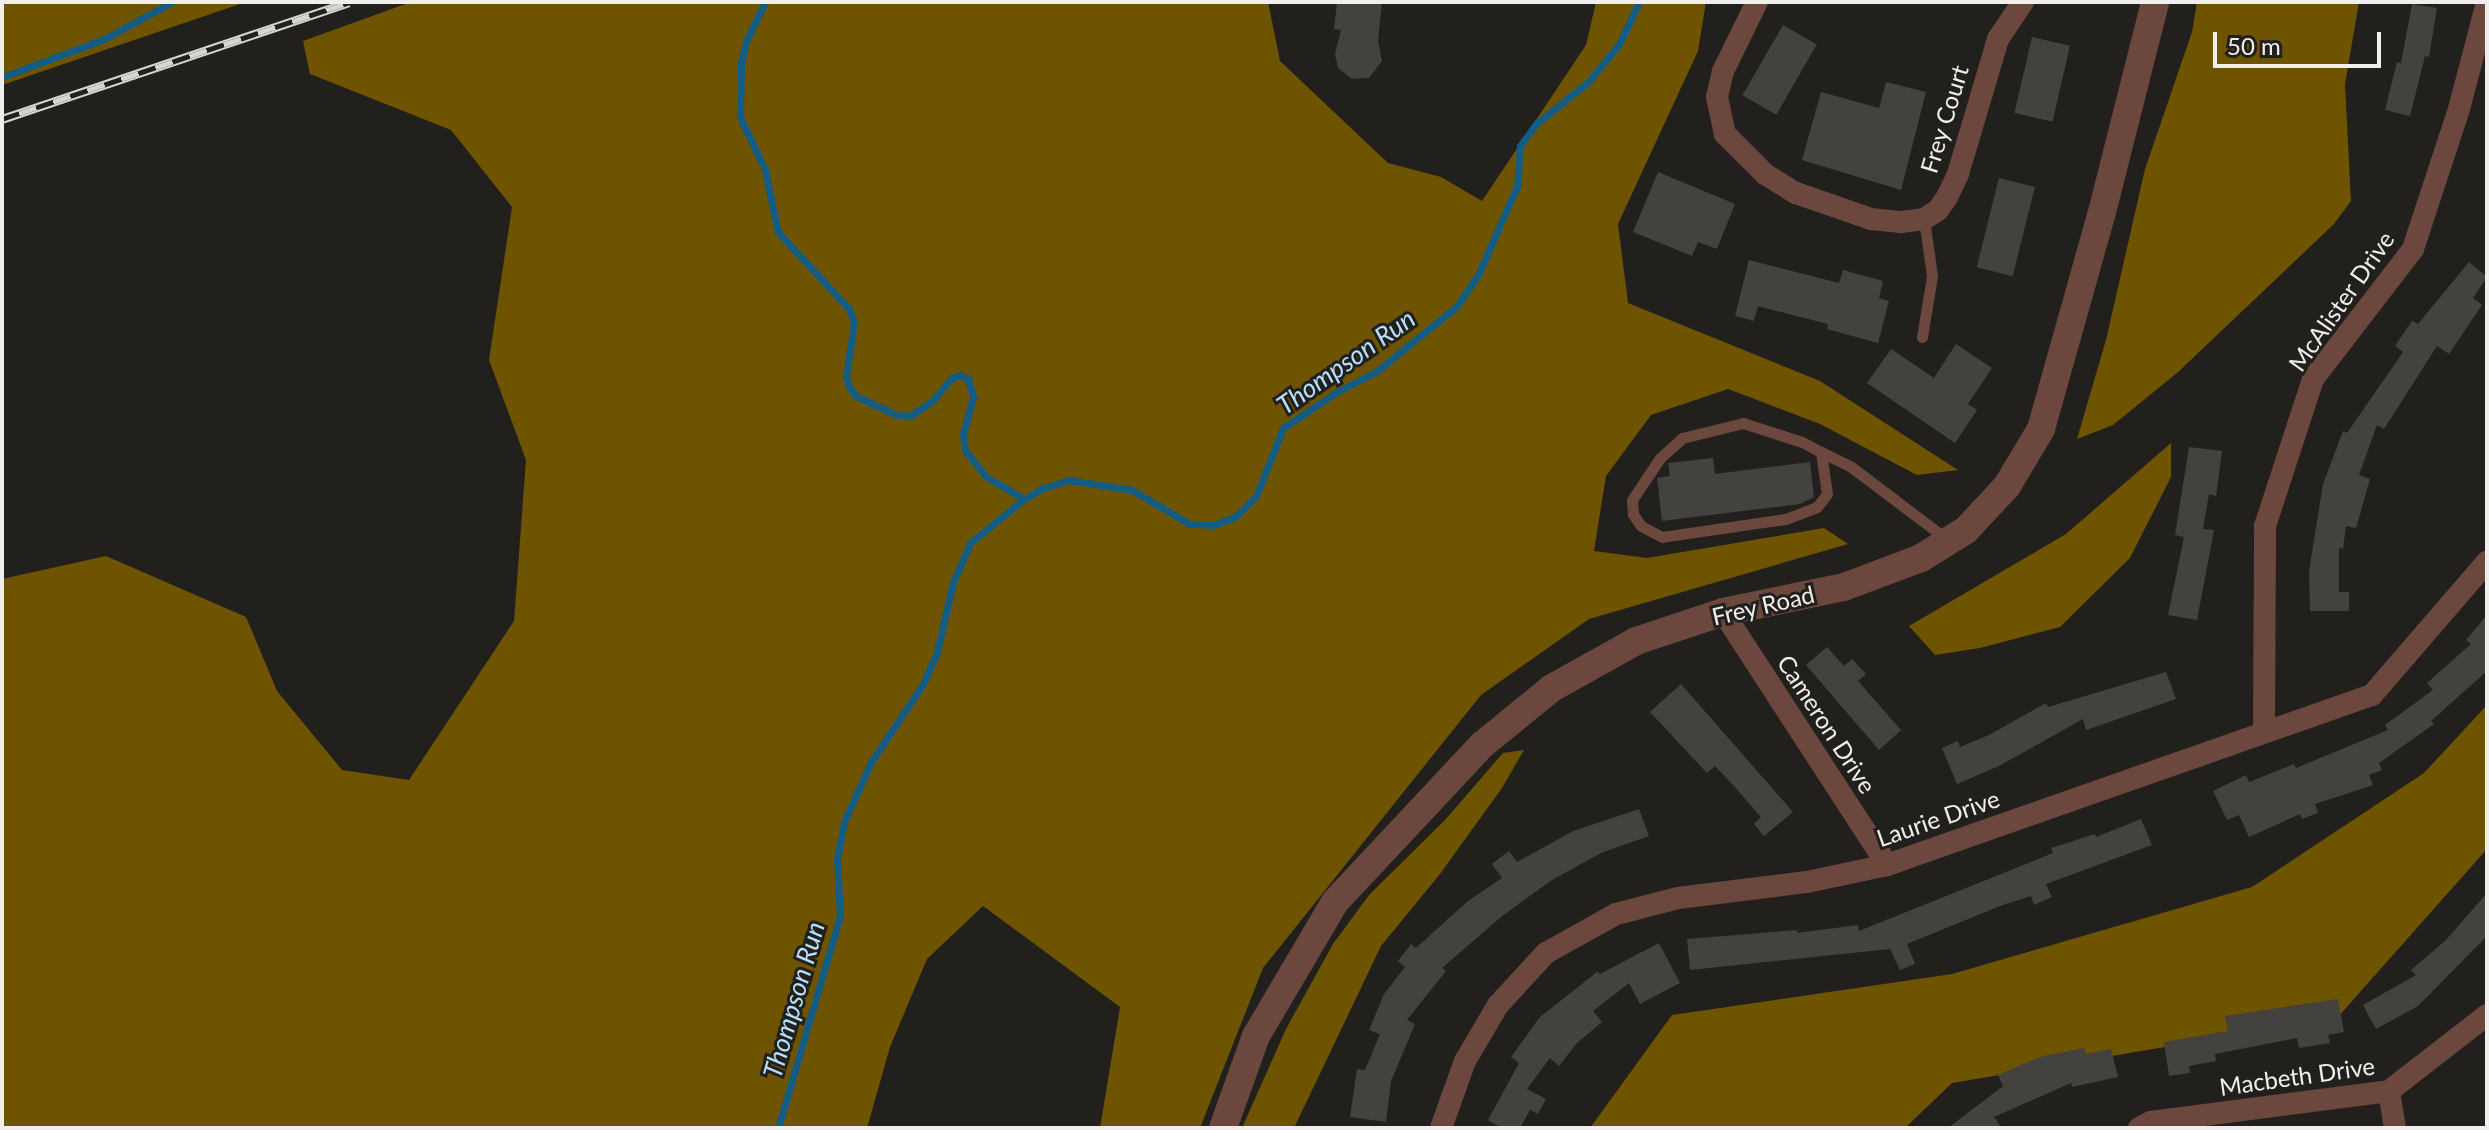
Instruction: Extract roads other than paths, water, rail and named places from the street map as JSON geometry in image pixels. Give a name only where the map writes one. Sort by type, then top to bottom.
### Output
[{"type":"street","points":[[1757,2],[1723,71],[1717,97],[1725,134],[1765,174],[1796,193],[1871,219],[1901,222],[1924,219]]},
{"type":"street","name":"Frey Court","points":[[1924,219],[1938,210],[1958,174],[1998,39],[2023,2]]},
{"type":"street","name":"Frey Road","points":[[1223,1128],[1256,1036],[1335,902],[1482,745],[1564,681],[1636,641],[1723,612],[1844,587],[1921,558],[1966,530],[2007,486],[2041,429],[2155,2]]},
{"type":"street","name":"McAlister Drive","points":[[2264,730],[2265,526],[2313,379],[2413,249],[2459,109],[2487,2]]},
{"type":"street","name":"Laurie Drive","points":[[1441,1128],[1465,1061],[1498,1005],[1546,953],[1616,914],[1678,898],[1807,882],[1887,865],[2264,730],[2372,695],[2487,562]]},
{"type":"street","name":"Cameron Drive","points":[[1723,612],[1887,865]]},
{"type":"street","name":"Macbeth Drive","points":[[2139,1128],[2151,1122],[2389,1091],[2487,1015]]},
{"type":"street","points":[[2389,1091],[2395,1128]]},
{"type":"lane","points":[[1922,337],[1932,276],[1924,219]]},
{"type":"lane","points":[[1821,452],[1827,494],[1817,507],[1785,519],[1662,537],[1641,526],[1633,514],[1632,500],[1660,458],[1682,438],[1743,423],[1821,452],[1850,466],[1948,541]]},
{"type":"waterway","points":[[2,77],[104,39],[172,2]]},
{"type":"waterway","points":[[765,2],[746,41],[741,62],[740,117],[765,170],[778,232],[849,309],[854,322],[846,377],[849,387],[856,396],[894,414],[910,416],[931,402],[952,378],[959,375],[968,379],[973,397],[963,435],[965,450],[985,476],[1024,499]]},
{"type":"waterway","name":"Thompson Run","points":[[778,1128],[840,916],[837,859],[844,822],[871,762],[923,684],[937,652],[953,582],[970,543],[1024,499],[1043,488],[1069,480],[1132,490],[1190,524],[1213,525],[1235,517],[1256,496],[1283,428],[1337,392],[1377,371],[1457,306],[1478,275],[1517,186],[1520,146],[1537,123],[1588,82],[1619,44],[1639,2]]},
{"type":"railway","points":[[2,119],[349,2]]}]
